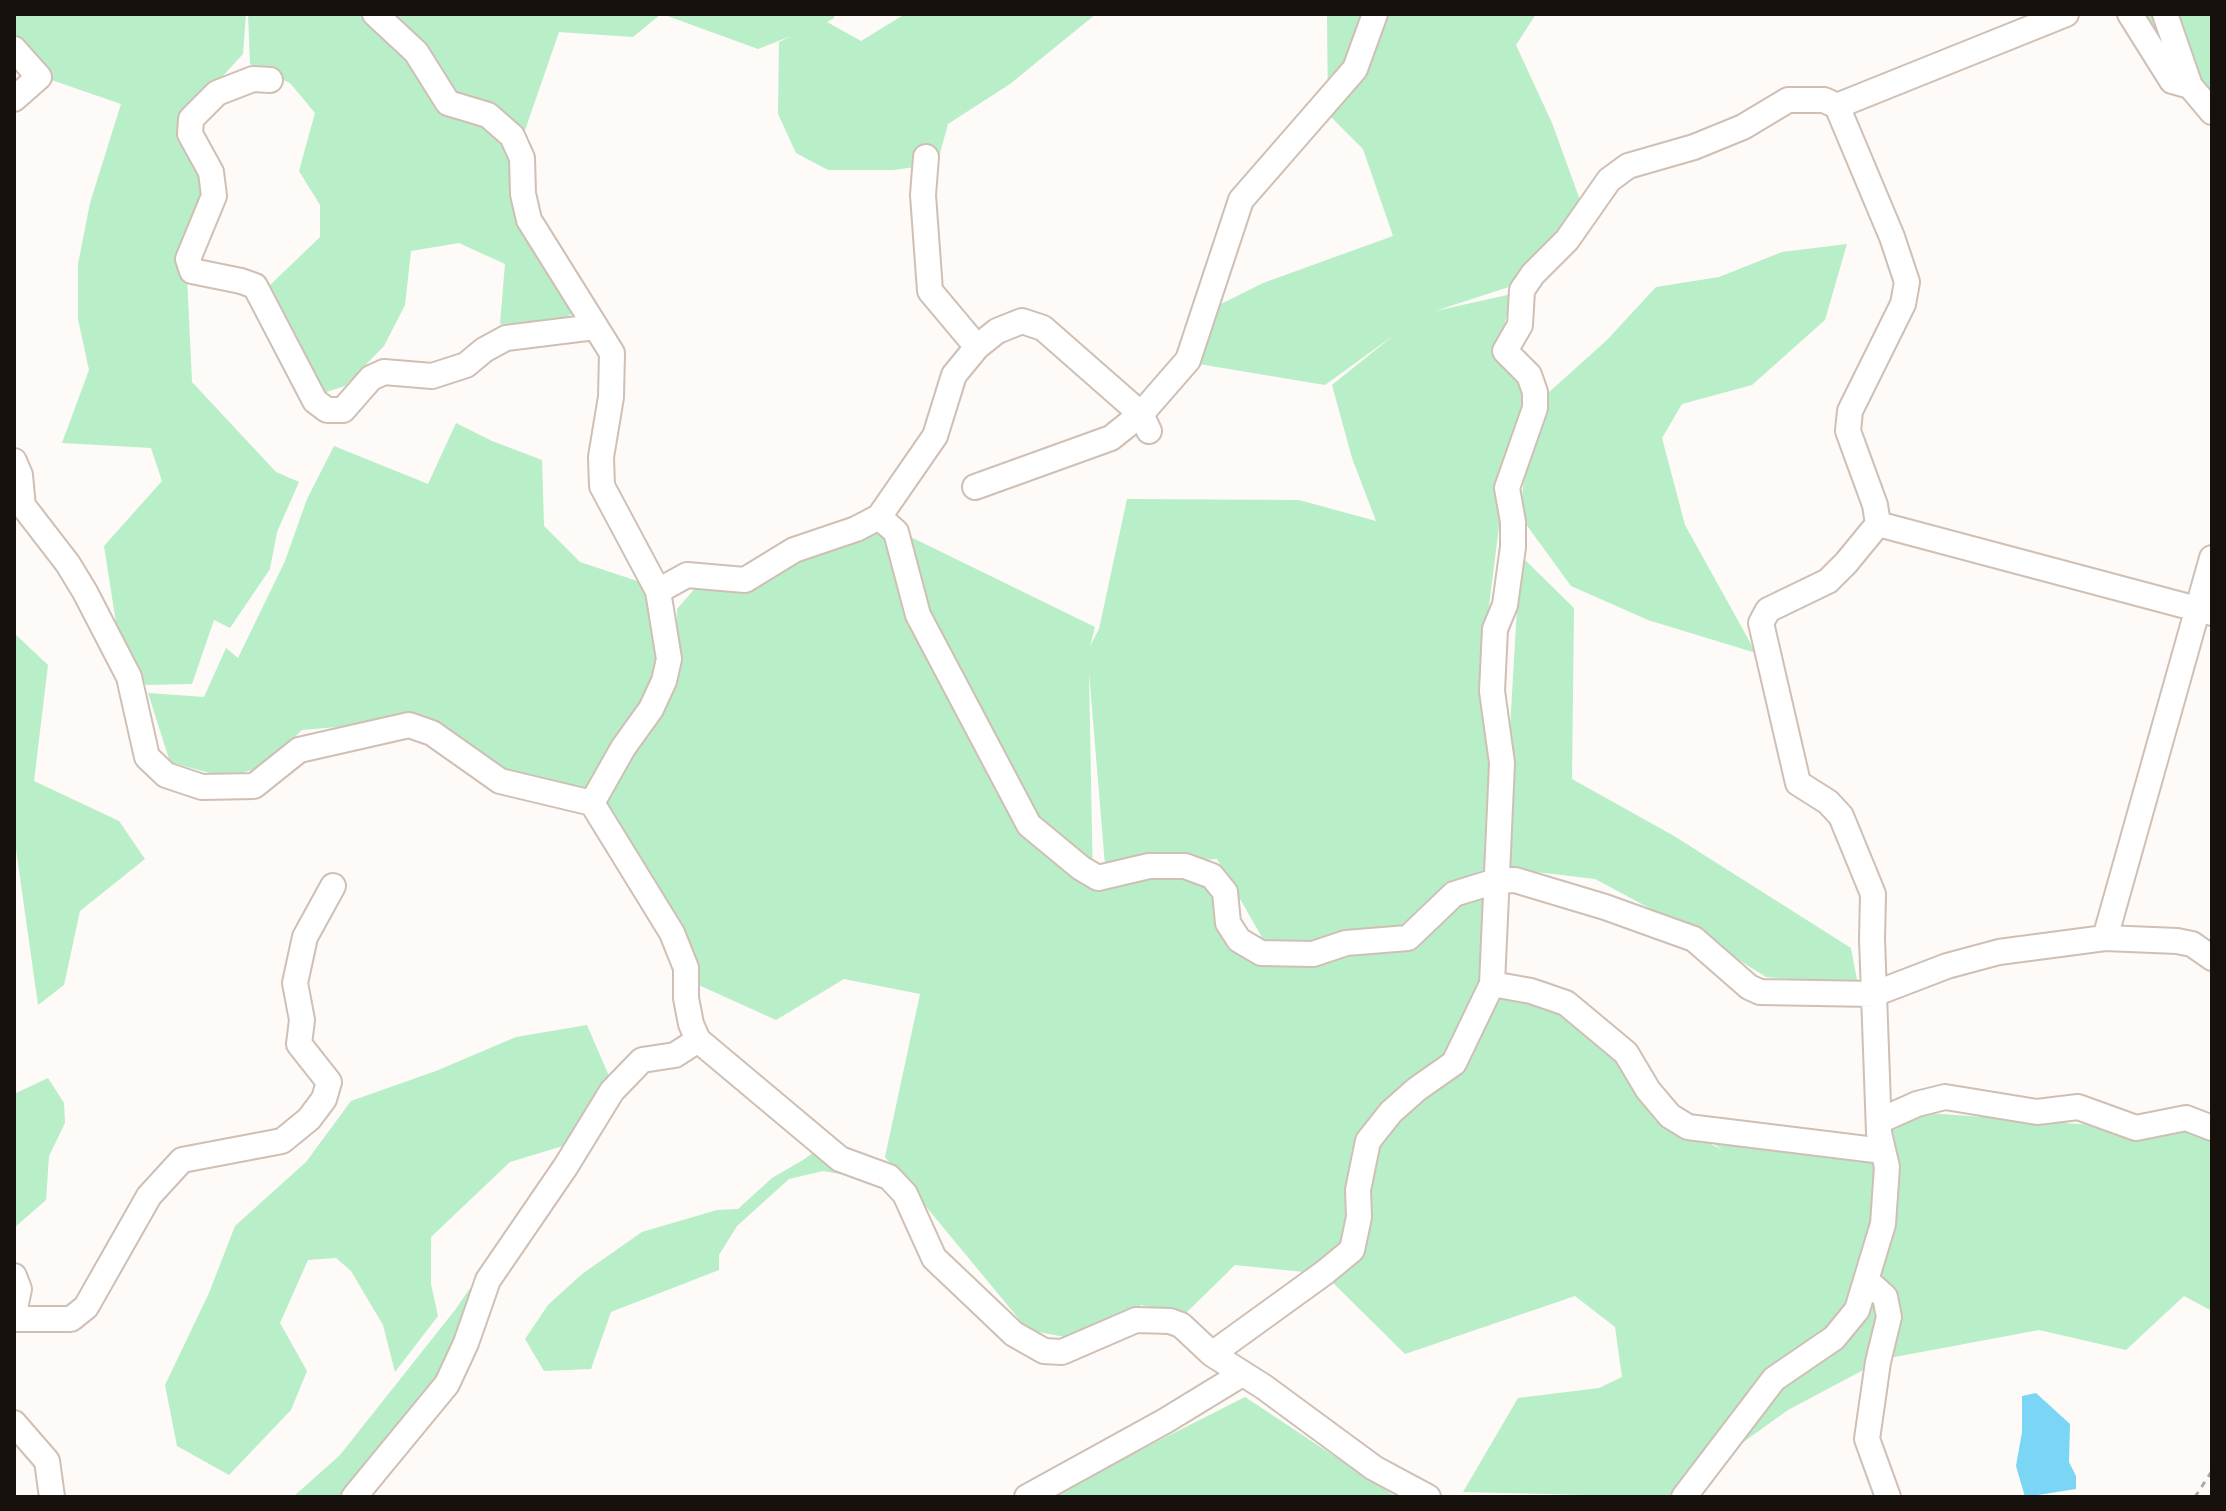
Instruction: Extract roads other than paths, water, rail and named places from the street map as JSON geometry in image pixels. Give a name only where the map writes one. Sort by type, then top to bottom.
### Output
[{"type":"street","points":[[375,14],[416,52],[448,103],[488,115],[512,136],[522,158],[523,194],[529,220],[612,353],[611,397],[601,457],[602,486],[658,591],[669,659],[664,681],[651,709],[623,748],[592,803]]},
{"type":"street","points":[[975,487],[1145,423],[1188,360],[1241,200],[1355,69],[1375,14]]},
{"type":"street","points":[[1837,106],[2066,14]]},
{"type":"street","points":[[2130,14],[2172,81],[2190,86]]},
{"type":"street","points":[[2165,14],[2190,86],[2212,112]]},
{"type":"street","points":[[14,49],[39,77],[14,99]]},
{"type":"street","points":[[270,80],[253,79],[217,93],[191,119],[190,134],[211,172],[214,196],[188,259],[192,271],[255,286],[315,401],[327,410],[343,410],[371,378],[384,372],[432,376],[466,365],[506,338],[595,327]]},
{"type":"street","points":[[1212,1354],[1352,1250],[1359,1217],[1358,1190],[1368,1141],[1391,1112],[1454,1063],[1492,984],[1502,763],[1492,691],[1495,629],[1505,605],[1513,547],[1513,522],[1507,488],[1535,408],[1535,392],[1529,375],[1505,351],[1520,325],[1522,290],[1533,274],[1567,240],[1609,180],[1628,166],[1694,147],[1731,132],[1788,100],[1824,100],[1837,106],[1892,237],[1907,282],[1903,304],[1850,411],[1848,431],[1875,505],[1878,524],[1828,581],[1768,610],[1761,623],[1798,783],[1828,802],[1841,816],[1873,894],[1879,1121],[1887,1167],[1883,1224],[1857,1310],[1834,1338],[1774,1379],[1684,1497]]},
{"type":"street","points":[[926,157],[923,195],[930,291],[977,347]]},
{"type":"street","points":[[658,591],[687,575],[745,580],[794,550],[856,529],[879,517],[935,436],[954,375],[977,347],[997,331],[1022,321],[1043,328],[1145,423]]},
{"type":"street","points":[[14,461],[20,475],[19,500],[68,564],[85,592],[129,677],[147,757],[166,775],[202,787],[254,786],[299,750],[409,725],[432,733],[500,781],[592,803],[672,933],[686,968],[686,998],[698,1040],[840,1159],[889,1177],[905,1194],[934,1258],[1014,1334],[1044,1351],[1062,1352],[1136,1320],[1170,1321],[1190,1332],[1212,1354],[1374,1468],[1428,1497]]},
{"type":"street","points":[[879,517],[896,532],[918,615],[1029,825],[1081,868],[1098,878],[1149,866],[1185,866],[1212,876],[1225,892],[1228,923],[1239,940],[1261,953],[1313,954],[1346,943],[1408,938],[1454,894],[1496,881],[1515,880],[1605,907],[1694,939],[1749,987],[1760,992],[1874,994],[1947,966],[1999,952],[2105,938],[2177,941],[2192,944],[2212,958]]},
{"type":"street","points":[[1878,524],[2205,611]]},
{"type":"street","points":[[2105,938],[2205,611],[2212,558]]},
{"type":"street","points":[[14,1319],[71,1319],[86,1307],[149,1196],[182,1160],[282,1141],[309,1119],[324,1099],[329,1082],[299,1044],[302,1020],[295,983],[305,937],[333,886]]},
{"type":"street","points":[[1492,984],[1531,991],[1566,1003],[1626,1053],[1648,1090],[1670,1116],[1688,1127],[1883,1151]]},
{"type":"street","points":[[354,1497],[447,1384],[466,1343],[488,1280],[566,1166],[612,1091],[642,1060],[675,1055],[698,1040]]},
{"type":"street","points":[[1879,1121],[1917,1104],[1945,1097],[2037,1112],[2078,1107],[2136,1128],[2186,1118],[2212,1128]]},
{"type":"street","points":[[14,1276],[19,1289],[14,1313]]},
{"type":"street","points":[[1866,1280],[1885,1297],[1889,1317],[1878,1362],[1867,1439],[1888,1497]]},
{"type":"street","points":[[1027,1497],[1165,1421],[1242,1374]]},
{"type":"street","points":[[14,1423],[47,1461],[52,1497]]},
{"type":"water","points":[[2036,1393],[2070,1424],[2069,1462],[2076,1476],[2076,1489],[2025,1497],[2016,1466],[2022,1432],[2022,1396]]}]
